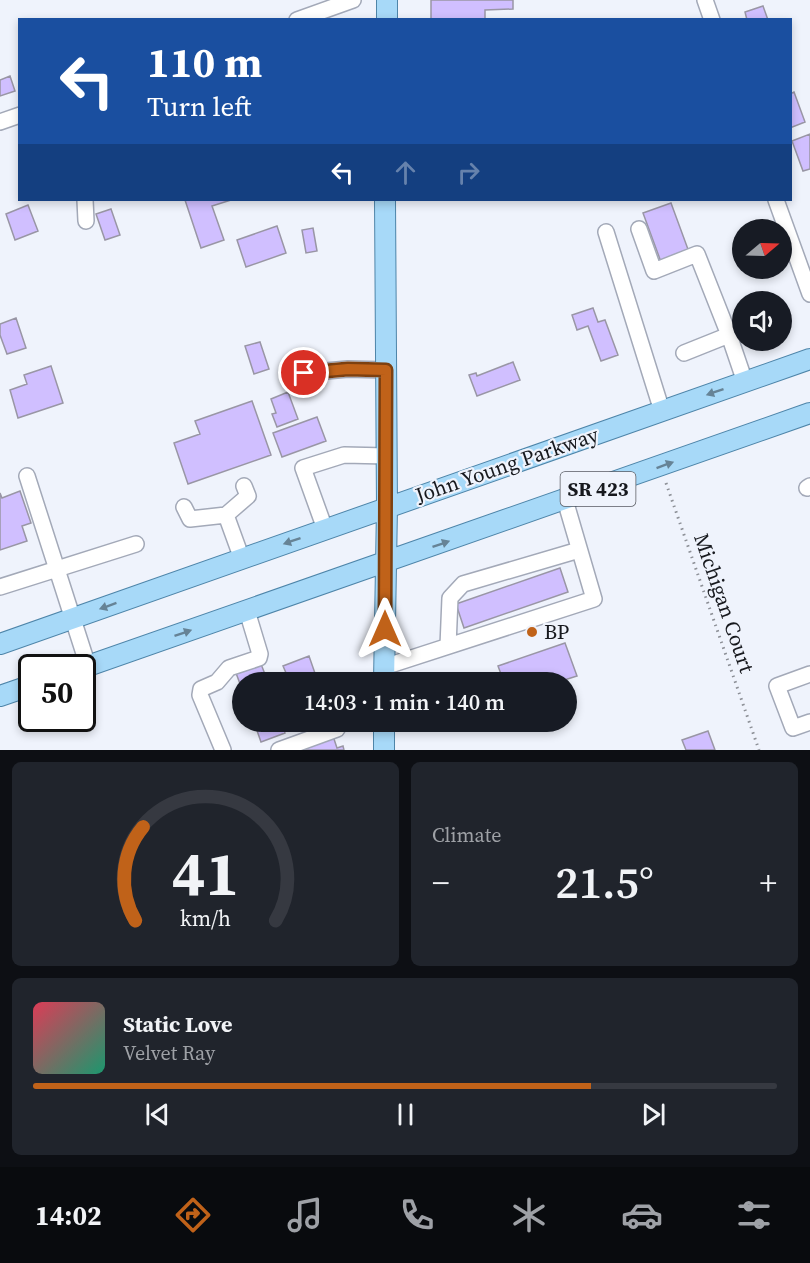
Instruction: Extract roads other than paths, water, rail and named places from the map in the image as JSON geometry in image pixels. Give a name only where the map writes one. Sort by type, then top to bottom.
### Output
[{"type":"main road","points":[[387,0],[387,18]]},
{"type":"main road","points":[[384,672],[387,507],[385,201]]},
{"type":"main road","name":"John Young Parkway","points":[[0,644],[810,359]]},
{"type":"main road","name":"SR 423","points":[[96,663],[810,414]]},
{"type":"main road","points":[[0,696],[18,690]]},
{"type":"main road","points":[[384,732],[384,750]]},
{"type":"street","points":[[303,18],[353,0]]},
{"type":"street","points":[[705,0],[711,18]]},
{"type":"street","points":[[0,122],[18,116]]},
{"type":"street","points":[[85,201],[86,221]]},
{"type":"street","points":[[776,201],[810,294]]},
{"type":"street","points":[[639,229],[654,271],[696,254],[729,335],[745,382]]},
{"type":"street","points":[[606,232],[662,411]]},
{"type":"street","points":[[684,353],[729,335]]},
{"type":"street","points":[[304,373],[348,369],[386,370]]},
{"type":"street","points":[[325,529],[303,468],[344,454],[387,456]]},
{"type":"street","points":[[27,476],[81,654]]},
{"type":"street","points":[[184,507],[190,519],[226,515],[248,496],[244,486]]},
{"type":"street","points":[[389,672],[448,646],[594,599],[565,500]]},
{"type":"street","points":[[226,515],[242,559]]},
{"type":"street","points":[[0,587],[136,544]]},
{"type":"street","points":[[448,646],[450,598],[463,584],[579,550]]},
{"type":"street","points":[[223,750],[200,695],[201,689],[217,682],[229,668],[259,658],[260,654],[247,611]]},
{"type":"street","points":[[810,674],[777,686],[793,728],[810,722]]},
{"type":"street","points":[[279,750],[329,732]]},
{"type":"place","name":"BP","points":[[532,632]]}]
